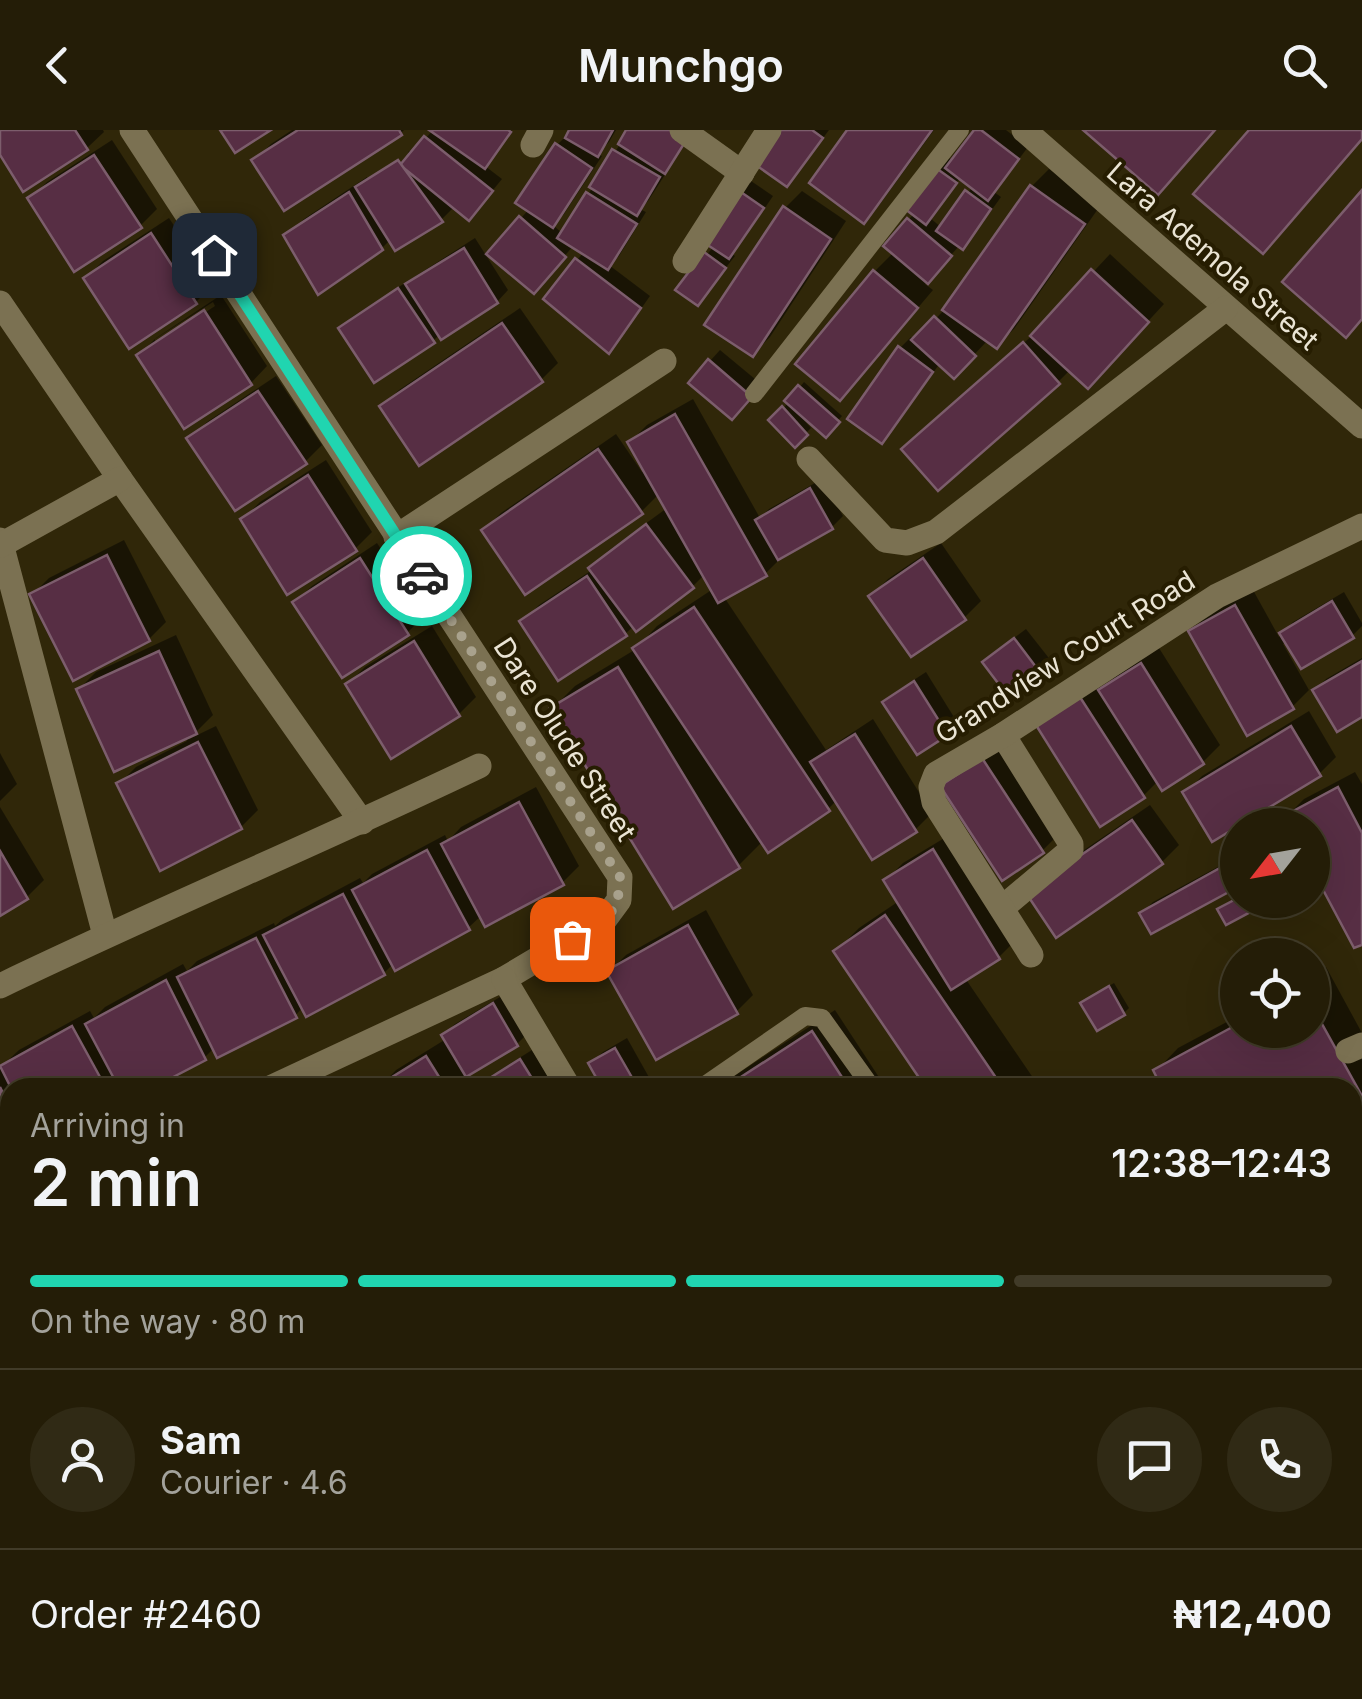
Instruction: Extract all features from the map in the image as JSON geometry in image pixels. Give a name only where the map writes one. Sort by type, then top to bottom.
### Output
[{"type":"street","name":"Dare Olude Street","points":[[132,130],[620,877],[619,900],[605,919],[504,980],[292,1078]]},
{"type":"street","points":[[682,130],[742,172]]},
{"type":"street","points":[[686,261],[769,130]]},
{"type":"street","name":"Lara Ademola Street","points":[[1024,130],[1362,426]]},
{"type":"street","points":[[0,303],[362,822]]},
{"type":"street","points":[[810,459],[885,540],[907,542],[936,532],[1226,308]]},
{"type":"street","points":[[396,537],[664,362]]},
{"type":"street","points":[[105,936],[0,542],[120,479]]},
{"type":"street","name":"Grandview Court Road","points":[[1031,955],[934,802],[931,787],[936,774],[1217,596],[1362,526]]},
{"type":"street","points":[[1002,908],[1071,850],[1071,844],[1003,735]]},
{"type":"street","points":[[0,986],[479,766]]},
{"type":"street","points":[[504,980],[563,1078]]},
{"type":"lane","points":[[754,394],[960,130]]},
{"type":"lane","points":[[715,1078],[804,1016],[822,1018],[865,1078]]},
{"type":"building","points":[[0,130],[75,130],[88,150],[23,192],[0,155]]},
{"type":"building","points":[[220,130],[271,130],[235,153]]},
{"type":"building","points":[[298,130],[399,130],[402,135],[284,211],[251,160]]},
{"type":"building","points":[[429,130],[508,130],[511,132],[485,169]]},
{"type":"building","points":[[569,130],[613,130],[598,157],[565,138]]},
{"type":"building","points":[[626,130],[673,130],[687,139],[665,174],[618,144]]},
{"type":"building","points":[[777,130],[812,130],[823,138],[787,187],[753,163]]},
{"type":"building","points":[[847,130],[932,130],[864,224],[809,183]]},
{"type":"building","points":[[974,130],[981,130],[1019,159],[988,201],[945,168]]},
{"type":"building","points":[[1083,130],[1215,130],[1158,195]]},
{"type":"building","points":[[1249,130],[1362,130],[1362,139],[1263,254],[1193,194]]},
{"type":"building","points":[[424,136],[493,191],[469,221],[400,165]]},
{"type":"building","points":[[555,143],[592,168],[553,228],[515,203]]},
{"type":"building","points":[[612,149],[660,177],[637,216],[589,187]]},
{"type":"building","points":[[94,155],[142,228],[74,272],[27,198]]},
{"type":"building","points":[[398,160],[443,222],[395,251],[355,187]]},
{"type":"building","points":[[936,168],[957,183],[926,225],[905,209]]},
{"type":"building","points":[[1030,185],[1085,224],[997,349],[942,310]]},
{"type":"building","points":[[738,190],[764,208],[729,259],[703,242]]},
{"type":"building","points":[[965,190],[991,209],[963,250],[936,231]]},
{"type":"building","points":[[1362,190],[1362,319],[1346,338],[1282,282]]},
{"type":"building","points":[[349,192],[383,250],[318,295],[283,235]]},
{"type":"building","points":[[586,192],[637,224],[608,270],[557,238]]},
{"type":"building","points":[[783,206],[831,239],[753,357],[704,325]]},
{"type":"building","points":[[519,216],[566,257],[534,294],[486,254]]},
{"type":"building","points":[[907,218],[952,256],[928,284],[883,246]]},
{"type":"building","points":[[151,233],[197,304],[129,349],[83,278]]},
{"type":"building","points":[[464,248],[498,303],[441,340],[405,284]]},
{"type":"building","points":[[704,252],[726,268],[698,306],[675,290]]},
{"type":"building","points":[[575,258],[641,308],[609,354],[543,299]]},
{"type":"building","points":[[1091,269],[1149,322],[1088,389],[1030,336]]},
{"type":"building","points":[[873,270],[918,308],[840,401],[795,364]]},
{"type":"building","points":[[398,288],[435,343],[374,383],[338,328]]},
{"type":"building","points":[[204,310],[252,385],[184,429],[136,355]]},
{"type":"building","points":[[934,316],[976,356],[954,379],[911,340]]},
{"type":"building","points":[[502,323],[543,382],[419,466],[379,406]]},
{"type":"building","points":[[1023,342],[1060,384],[938,491],[901,449]]},
{"type":"building","points":[[898,346],[933,372],[882,444],[847,419]]},
{"type":"building","points":[[708,359],[752,397],[732,420],[688,383]]},
{"type":"building","points":[[798,385],[840,422],[826,438],[784,401]]},
{"type":"building","points":[[258,391],[307,464],[235,511],[186,438]]},
{"type":"building","points":[[782,406],[808,435],[795,448],[768,420]]},
{"type":"building","points":[[675,414],[767,576],[718,603],[627,442]]},
{"type":"building","points":[[598,449],[643,514],[525,595],[481,530]]},
{"type":"building","points":[[308,475],[357,551],[287,595],[240,519]]},
{"type":"building","points":[[810,488],[833,529],[778,560],[755,520]]},
{"type":"building","points":[[646,524],[694,588],[636,632],[588,568]]},
{"type":"building","points":[[107,555],[150,641],[73,681],[29,594]]},
{"type":"building","points":[[360,558],[409,635],[342,678],[292,602]]},
{"type":"building","points":[[923,558],[966,620],[911,657],[868,596]]},
{"type":"building","points":[[587,576],[627,636],[558,681],[519,621]]},
{"type":"building","points":[[1332,601],[1354,638],[1301,669],[1279,633]]},
{"type":"building","points":[[1235,605],[1294,709],[1247,736],[1188,631]]},
{"type":"building","points":[[694,607],[830,811],[768,853],[632,648]]},
{"type":"building","points":[[1014,638],[1042,675],[1010,699],[982,662]]},
{"type":"building","points":[[414,641],[460,716],[391,759],[345,684]]},
{"type":"building","points":[[159,651],[197,734],[114,772],[76,689]]},
{"type":"building","points":[[1362,661],[1362,717],[1337,732],[1312,690]]},
{"type":"building","points":[[1141,663],[1204,764],[1162,791],[1098,690]]},
{"type":"building","points":[[618,667],[740,868],[673,909],[550,708]]},
{"type":"building","points":[[914,681],[948,735],[917,755],[882,702]]},
{"type":"building","points":[[1078,694],[1145,798],[1100,827],[1034,722]]},
{"type":"building","points":[[1291,726],[1321,776],[1268,808],[1220,808],[1220,837],[1212,842],[1182,792]]},
{"type":"building","points":[[855,734],[917,832],[872,860],[810,762]]},
{"type":"building","points":[[198,742],[242,829],[160,871],[116,783]]},
{"type":"building","points":[[982,758],[1044,853],[1002,881],[940,786]]},
{"type":"building","points":[[1338,787],[1362,833],[1362,945],[1354,948],[1330,903],[1330,808],[1299,808]]},
{"type":"building","points":[[519,802],[564,885],[485,927],[441,844]]},
{"type":"building","points":[[1132,820],[1163,864],[1056,938],[1026,893]]},
{"type":"building","points":[[933,849],[1000,959],[951,990],[883,880]]},
{"type":"building","points":[[427,850],[470,930],[395,971],[352,890]]},
{"type":"building","points":[[0,851],[28,899],[0,916]]},
{"type":"building","points":[[1220,868],[1220,897],[1151,934],[1139,913]]},
{"type":"building","points":[[343,894],[385,975],[306,1017],[263,935]]},
{"type":"building","points":[[885,915],[996,1078],[919,1078],[833,951]]},
{"type":"building","points":[[688,925],[738,1014],[656,1060],[606,971]]},
{"type":"building","points":[[256,938],[297,1018],[217,1058],[177,977]]},
{"type":"building","points":[[166,980],[206,1060],[171,1078],[114,1078],[85,1024]]},
{"type":"building","points":[[1109,986],[1125,1015],[1097,1031],[1080,1003]]},
{"type":"building","points":[[493,1003],[518,1046],[466,1077],[441,1035]]},
{"type":"building","points":[[72,1026],[101,1078],[6,1078],[0,1066]]},
{"type":"building","points":[[812,1031],[843,1078],[739,1078]]},
{"type":"building","points":[[1220,1034],[1220,1048],[1330,1048],[1330,1038],[1352,1078],[1157,1078],[1153,1070]]},
{"type":"building","points":[[615,1048],[632,1078],[596,1078],[588,1063]]},
{"type":"building","points":[[426,1056],[440,1078],[391,1078]]},
{"type":"building","points":[[520,1059],[532,1078],[490,1078]]},
{"type":"way so far","points":[[422,576],[620,877],[619,900],[605,919],[572,939]]},
{"type":"route","points":[[214,255],[422,576]]}]
